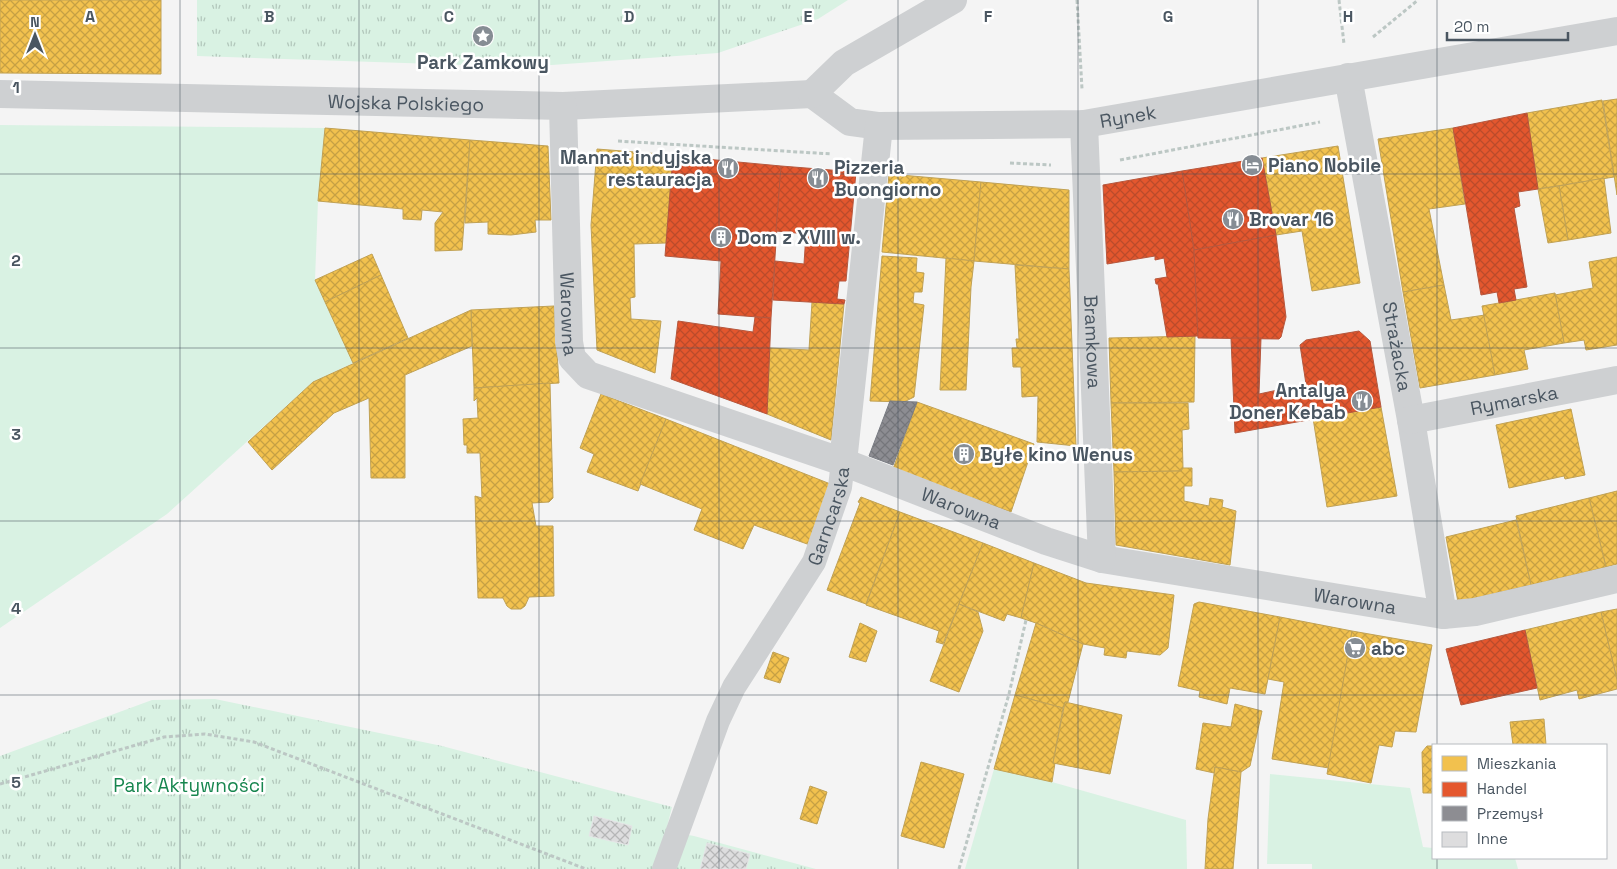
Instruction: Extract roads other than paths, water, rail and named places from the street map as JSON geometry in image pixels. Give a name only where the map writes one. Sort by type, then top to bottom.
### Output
[{"type":"street","points":[[812,94],[844,63],[952,0]]},
{"type":"street","name":"Rynek","points":[[812,94],[850,122],[879,126],[1084,124],[1347,68],[1617,31]]},
{"type":"street","name":"Strażacka","points":[[1347,68],[1411,420],[1443,615]]},
{"type":"street","name":"Wojska Polskiego","points":[[0,94],[563,106],[812,94]]},
{"type":"street","name":"Warowna","points":[[563,106],[569,342],[572,358],[588,375],[843,462],[1046,541],[1102,559],[1443,615],[1475,612],[1617,579]]},
{"type":"street","name":"Bramkowa","points":[[1084,124],[1102,559]]},
{"type":"street","name":"Garncarska","points":[[843,462],[879,126]]},
{"type":"street","name":"Rymarska","points":[[1411,420],[1617,380]]},
{"type":"lane","name":"Garncarska","points":[[664,869],[718,721],[734,687],[814,562],[840,487],[843,462]]},
{"type":"place","name":"Park Zamkowy","points":[[483,36]]},
{"type":"place","name":"Piano Nobile","points":[[1252,165]]},
{"type":"place","name":"Mannat indyjska restauracja","points":[[728,168]]},
{"type":"place","name":"Pizzeria Buongiorno","points":[[818,178]]},
{"type":"place","name":"Brovar 16","points":[[1233,219]]},
{"type":"place","name":"Dom z XVIII w.","points":[[721,237]]},
{"type":"place","name":"Antalya Doner Kebab","points":[[1362,401]]},
{"type":"place","name":"Byłe kino Wenus","points":[[964,454]]},
{"type":"place","name":"abc","points":[[1355,648]]},
{"type":"park label","name":"Park Aktywności","points":[[189,785]]}]
